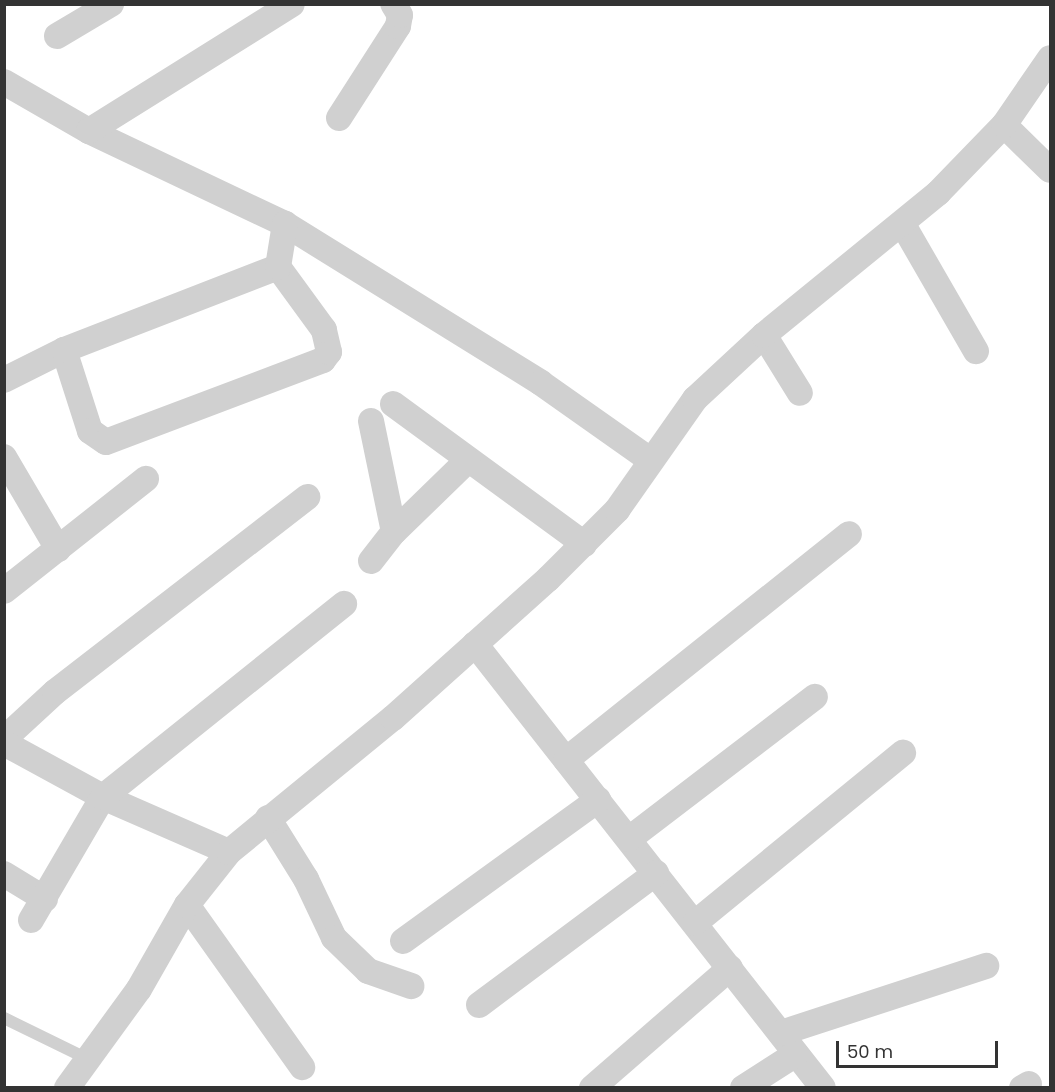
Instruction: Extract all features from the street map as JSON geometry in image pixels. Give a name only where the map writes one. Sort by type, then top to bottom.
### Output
[{"type":"street","points":[[57,36],[111,4]]},
{"type":"street","points":[[339,118],[398,26],[400,15],[393,4]]},
{"type":"street","points":[[89,131],[282,7]]},
{"type":"street","points":[[67,1088],[139,989],[187,905],[229,852],[393,718],[584,544],[617,510],[695,399],[764,335],[938,194],[1004,125],[1050,58]]},
{"type":"street","points":[[4,82],[89,131],[285,224],[541,382],[650,460]]},
{"type":"street","points":[[1004,125],[1050,170]]},
{"type":"street","points":[[902,223],[976,351]]},
{"type":"street","points":[[64,350],[90,431],[106,442],[323,360],[329,352],[324,330],[278,267],[285,224]]},
{"type":"street","points":[[4,380],[64,350],[278,267]]},
{"type":"street","points":[[764,335],[800,393]]},
{"type":"street","points":[[393,404],[467,461],[584,544]]},
{"type":"street","points":[[371,421],[394,532]]},
{"type":"street","points":[[4,457],[58,549]]},
{"type":"street","points":[[370,561],[394,532],[467,461]]},
{"type":"street","points":[[4,591],[146,479]]},
{"type":"street","points":[[229,852],[103,797],[4,741],[55,692],[306,497]]},
{"type":"street","points":[[566,760],[849,534]]},
{"type":"street","points":[[31,920],[103,797],[344,604]]},
{"type":"street","points":[[475,644],[823,1088]]},
{"type":"street","points":[[629,839],[815,697]]},
{"type":"street","points":[[695,923],[903,753]]},
{"type":"street","points":[[403,941],[598,800]]},
{"type":"street","points":[[268,818],[306,879],[334,938],[368,971],[411,986]]},
{"type":"street","points":[[479,1005],[656,873]]},
{"type":"street","points":[[4,874],[45,899]]},
{"type":"street","points":[[187,905],[302,1067]]},
{"type":"street","points":[[781,1033],[986,966]]},
{"type":"street","points":[[592,1088],[730,968]]},
{"type":"street","points":[[743,1088],[796,1054]]},
{"type":"lane","points":[[4,1018],[88,1059]]}]
